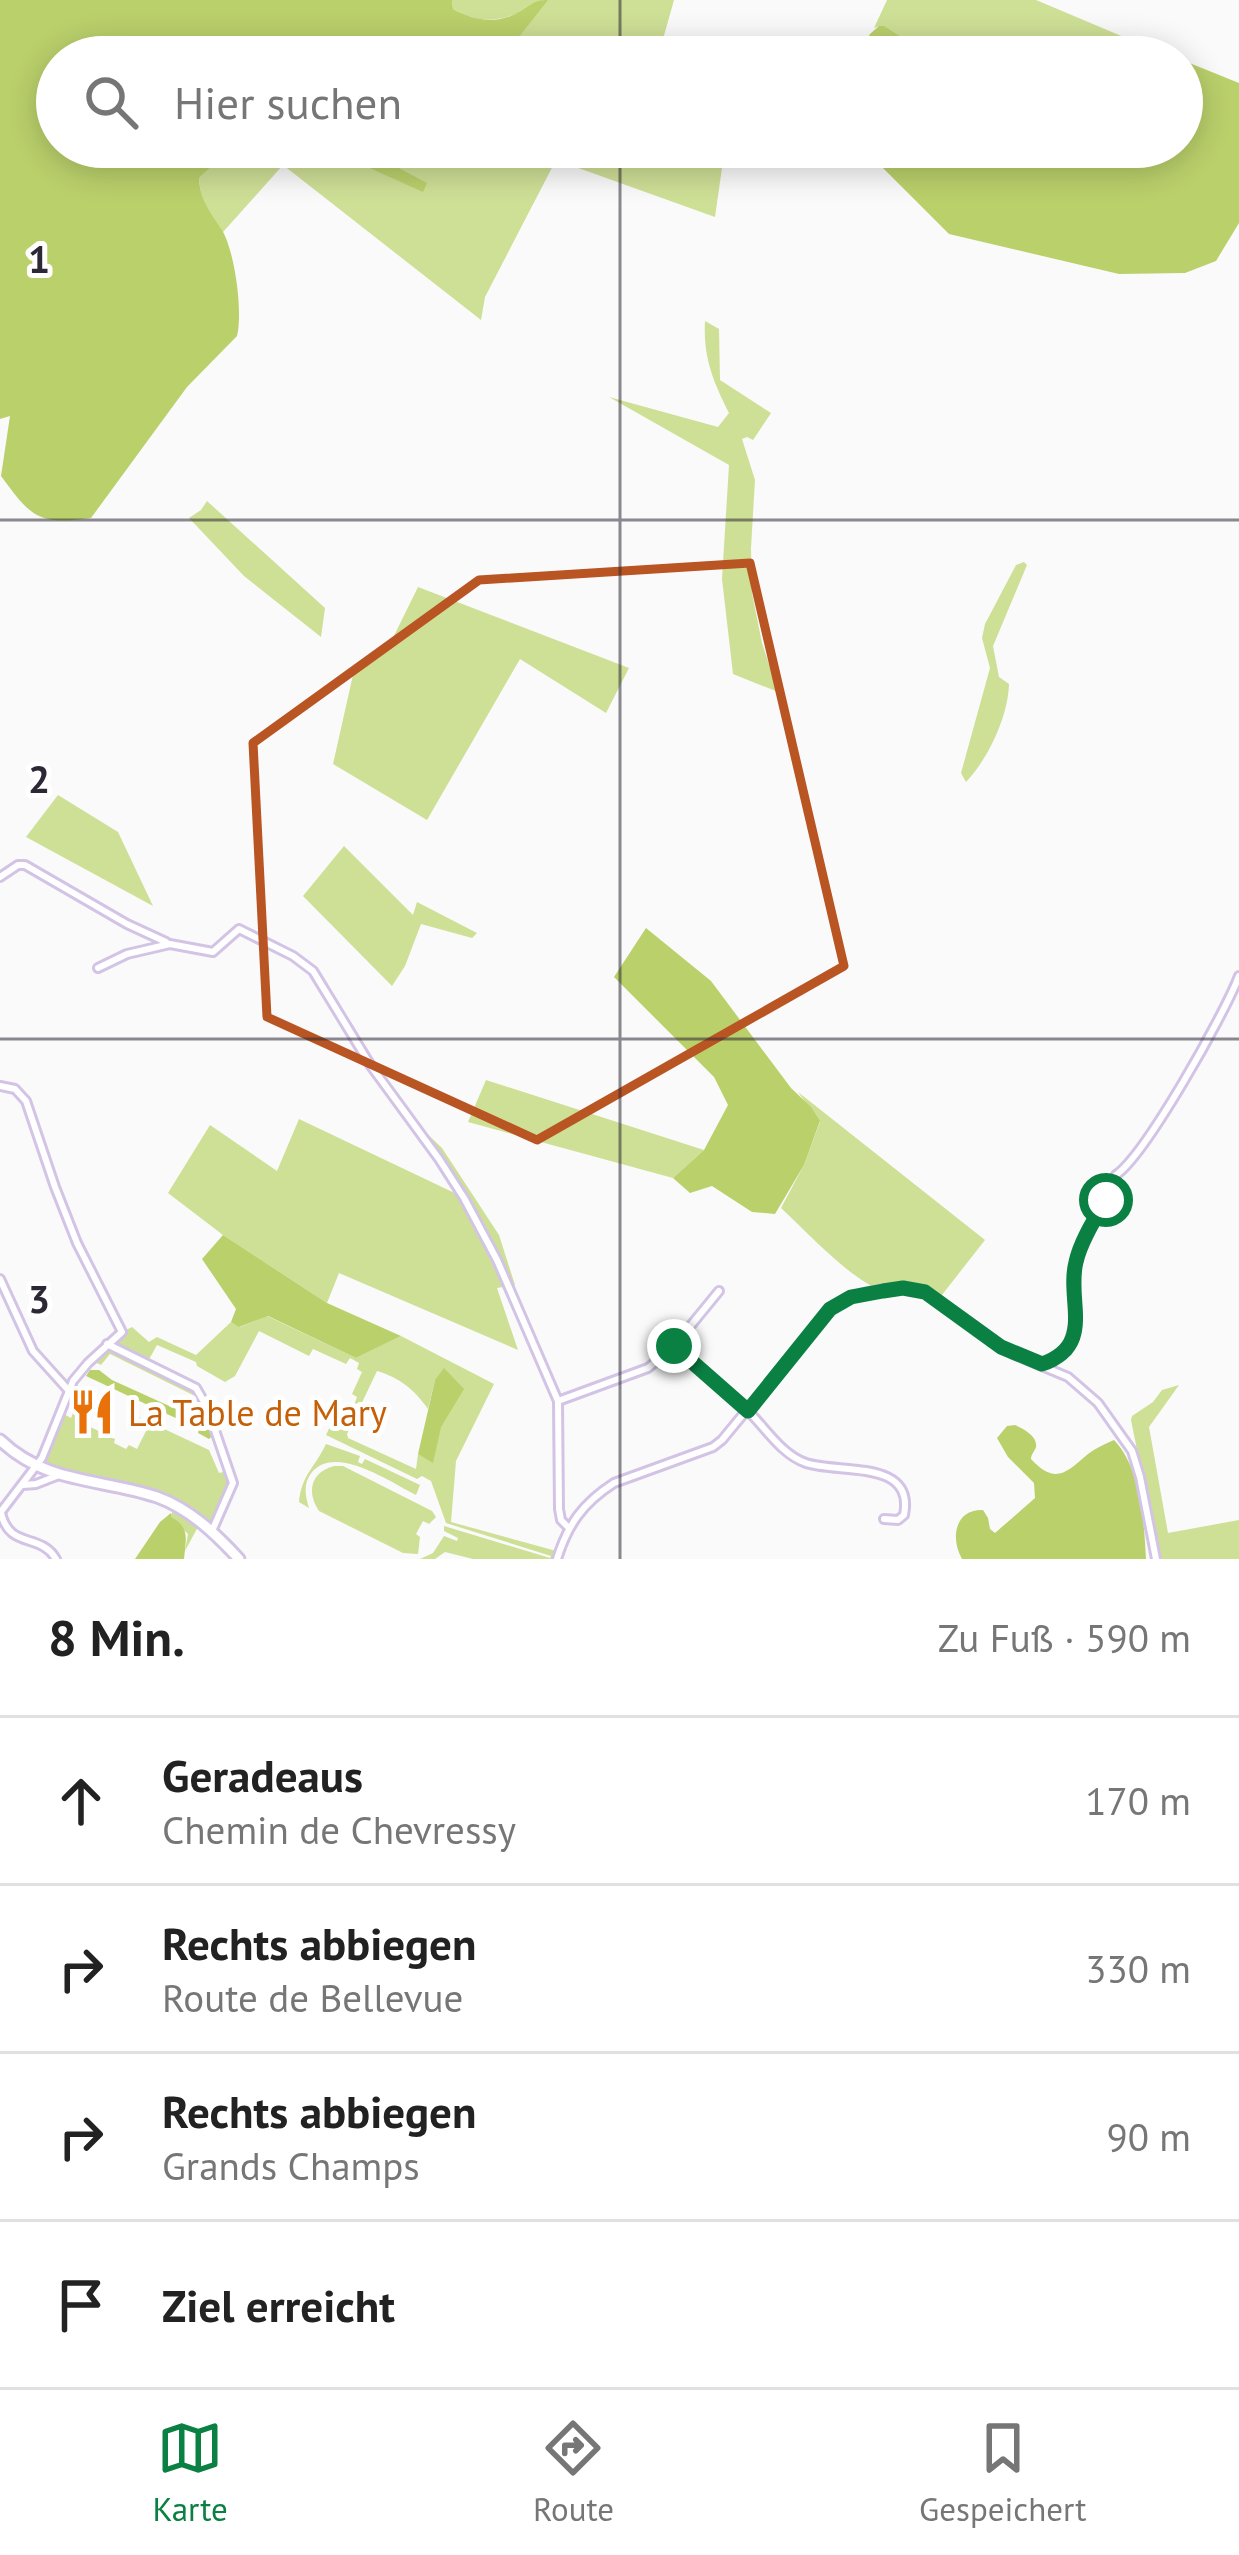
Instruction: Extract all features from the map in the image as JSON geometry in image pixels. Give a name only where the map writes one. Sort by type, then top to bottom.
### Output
[{"type":"street","points":[[0,877],[25,865],[170,944],[213,952],[239,929],[313,971],[371,1066],[464,1198],[497,1260],[557,1401],[559,1509],[568,1527]]},
{"type":"street","points":[[98,968],[127,954],[170,944]]},
{"type":"street","points":[[1042,1364],[1060,1356],[1070,1341],[1077,1314],[1076,1261],[1116,1175],[1161,1115],[1239,976]]},
{"type":"street","points":[[0,1086],[16,1089],[30,1109],[77,1243],[122,1332],[74,1382],[36,1467],[1,1513],[12,1535],[49,1549],[56,1559]]},
{"type":"street","points":[[0,1279],[33,1351],[70,1393]]},
{"type":"street","points":[[557,1559],[568,1527],[608,1487],[718,1444],[830,1309],[851,1297],[903,1288],[925,1292],[1001,1347],[1068,1377],[1090,1394],[1128,1444],[1140,1477],[1156,1559]]},
{"type":"street","points":[[557,1401],[640,1372],[674,1346],[719,1291]]},
{"type":"street","points":[[107,1344],[188,1382],[202,1395],[232,1484],[212,1532]]},
{"type":"street","points":[[674,1346],[799,1460],[883,1474],[896,1481],[906,1498],[904,1515],[898,1520],[884,1519]]},
{"type":"street","points":[[0,1440],[36,1467],[163,1499],[187,1512],[239,1559]]},
{"type":"street","points":[[23,1485],[60,1475]]},
{"type":"highlighted area","points":[[750,563],[844,966],[537,1140],[267,1017],[253,743],[479,580]]},
{"type":"green space","points":[[0,0],[452,0],[453,9],[487,20],[548,0],[520,36],[36,36],[36,168],[210,168],[199,178],[204,199],[231,252],[239,325],[237,336],[187,387],[91,518],[47,519],[29,510],[1,476],[10,416],[0,419]]},
{"type":"green space","points":[[452,0],[674,0],[664,36],[520,36],[519,13],[493,20],[453,9]]},
{"type":"green space","points":[[887,0],[1036,0],[1121,36],[896,36],[874,28]]},
{"type":"green space","points":[[884,26],[899,36],[869,36]]},
{"type":"green space","points":[[1203,68],[1239,83],[1239,223],[1216,261],[1185,273],[1119,274],[949,234],[883,168],[1203,168]]},
{"type":"green space","points":[[210,168],[280,168],[223,232],[206,207],[199,178]]},
{"type":"green space","points":[[287,168],[552,168],[485,297],[481,320]]},
{"type":"green space","points":[[370,168],[399,168],[427,183],[423,192]]},
{"type":"green space","points":[[578,168],[722,168],[715,217]]},
{"type":"green space","points":[[705,321],[719,329],[720,380],[771,413],[753,440],[742,439],[755,480],[752,593],[778,692],[733,674],[722,579],[729,465],[609,397],[718,427],[729,413],[710,368]]},
{"type":"green space","points":[[207,501],[325,608],[321,637],[244,576],[189,518]]},
{"type":"green space","points":[[1016,565],[1027,565],[993,646],[999,677],[1009,684],[1005,710],[989,750],[966,782],[961,773],[990,668],[982,638],[985,624]]},
{"type":"green space","points":[[418,587],[629,668],[606,713],[520,659],[427,820],[333,764],[355,666],[386,652]]},
{"type":"green space","points":[[58,795],[118,832],[153,906],[26,837]]},
{"type":"green space","points":[[344,846],[413,915],[417,902],[477,933],[472,938],[421,924],[392,986],[303,896]]},
{"type":"green space","points":[[646,928],[711,981],[820,1121],[804,1165],[775,1214],[752,1212],[712,1186],[690,1193],[673,1178],[704,1150],[728,1105],[714,1077],[614,977]]},
{"type":"green space","points":[[486,1080],[704,1150],[673,1178],[468,1122]]},
{"type":"green space","points":[[798,1092],[985,1240],[938,1300],[869,1285],[781,1208],[820,1122]]},
{"type":"green space","points":[[398,1106],[442,1148],[499,1235],[515,1285],[497,1288],[518,1350],[339,1273],[327,1303],[168,1193],[210,1125],[277,1171],[299,1119],[463,1197]]},
{"type":"green space","points":[[223,1235],[327,1303],[401,1336],[356,1358],[268,1316],[239,1327],[231,1322],[236,1309],[202,1259]]},
{"type":"green space","points":[[267,1316],[356,1358],[401,1336],[494,1384],[456,1461],[451,1522],[560,1552],[557,1559],[473,1559],[445,1552],[435,1559],[420,1559],[433,1553],[444,1536],[457,1541],[444,1526],[551,1556],[446,1523],[431,1481],[422,1476],[417,1479],[326,1435],[336,1414],[345,1421],[347,1417],[340,1412],[347,1406],[353,1408],[357,1397],[352,1394],[362,1372],[350,1358],[346,1364],[313,1349],[309,1356],[259,1331],[235,1376],[225,1382],[196,1362],[157,1345],[147,1363],[188,1382],[204,1399],[200,1402],[110,1354],[101,1365],[91,1360],[132,1327],[149,1342],[157,1337],[196,1355],[231,1322],[240,1327]],"holes":[[[377,1371],[406,1385],[428,1409],[435,1380],[433,1462],[418,1454],[416,1469],[348,1438]]]},
{"type":"green space","points":[[444,1368],[464,1389],[441,1427],[433,1463],[418,1454],[435,1380]]},
{"type":"green space","points":[[90,1370],[99,1370],[198,1419],[209,1414],[215,1433],[209,1439],[199,1429],[86,1376]]},
{"type":"green space","points":[[1179,1385],[1149,1427],[1168,1533],[1239,1520],[1239,1559],[1159,1559],[1131,1420],[1162,1390]]},
{"type":"green space","points":[[78,1401],[83,1404],[76,1420],[126,1449],[129,1445],[137,1449],[149,1425],[128,1412],[209,1450],[219,1473],[228,1471],[233,1483],[212,1532],[200,1523],[185,1551],[188,1534],[170,1517],[175,1506],[36,1467],[62,1413],[71,1418]]},
{"type":"green space","points":[[1015,1425],[1035,1439],[1031,1459],[1054,1474],[1067,1471],[1114,1440],[1135,1480],[1146,1559],[962,1559],[956,1534],[966,1514],[983,1510],[995,1533],[1035,1498],[1034,1483],[997,1438],[1007,1426]]},
{"type":"green space","points":[[326,1444],[360,1456],[362,1464],[365,1459],[420,1485],[416,1495],[363,1468],[335,1462],[322,1464],[309,1476],[309,1508],[299,1502],[301,1492],[306,1478]]},
{"type":"green space","points":[[343,1466],[432,1511],[436,1517],[429,1524],[423,1521],[416,1534],[420,1537],[418,1554],[403,1553],[319,1511],[313,1484],[320,1473]]},
{"type":"green space","points":[[171,1513],[185,1534],[184,1559],[135,1559],[160,1522]]},
{"type":"place","name":"La Table de Mary","points":[[92,1412]]},
{"type":"route","points":[[674,1346],[748,1411],[830,1309],[851,1297],[903,1288],[932,1296],[1001,1347],[1042,1364],[1060,1356],[1070,1341],[1077,1314],[1076,1261],[1106,1200]]}]
